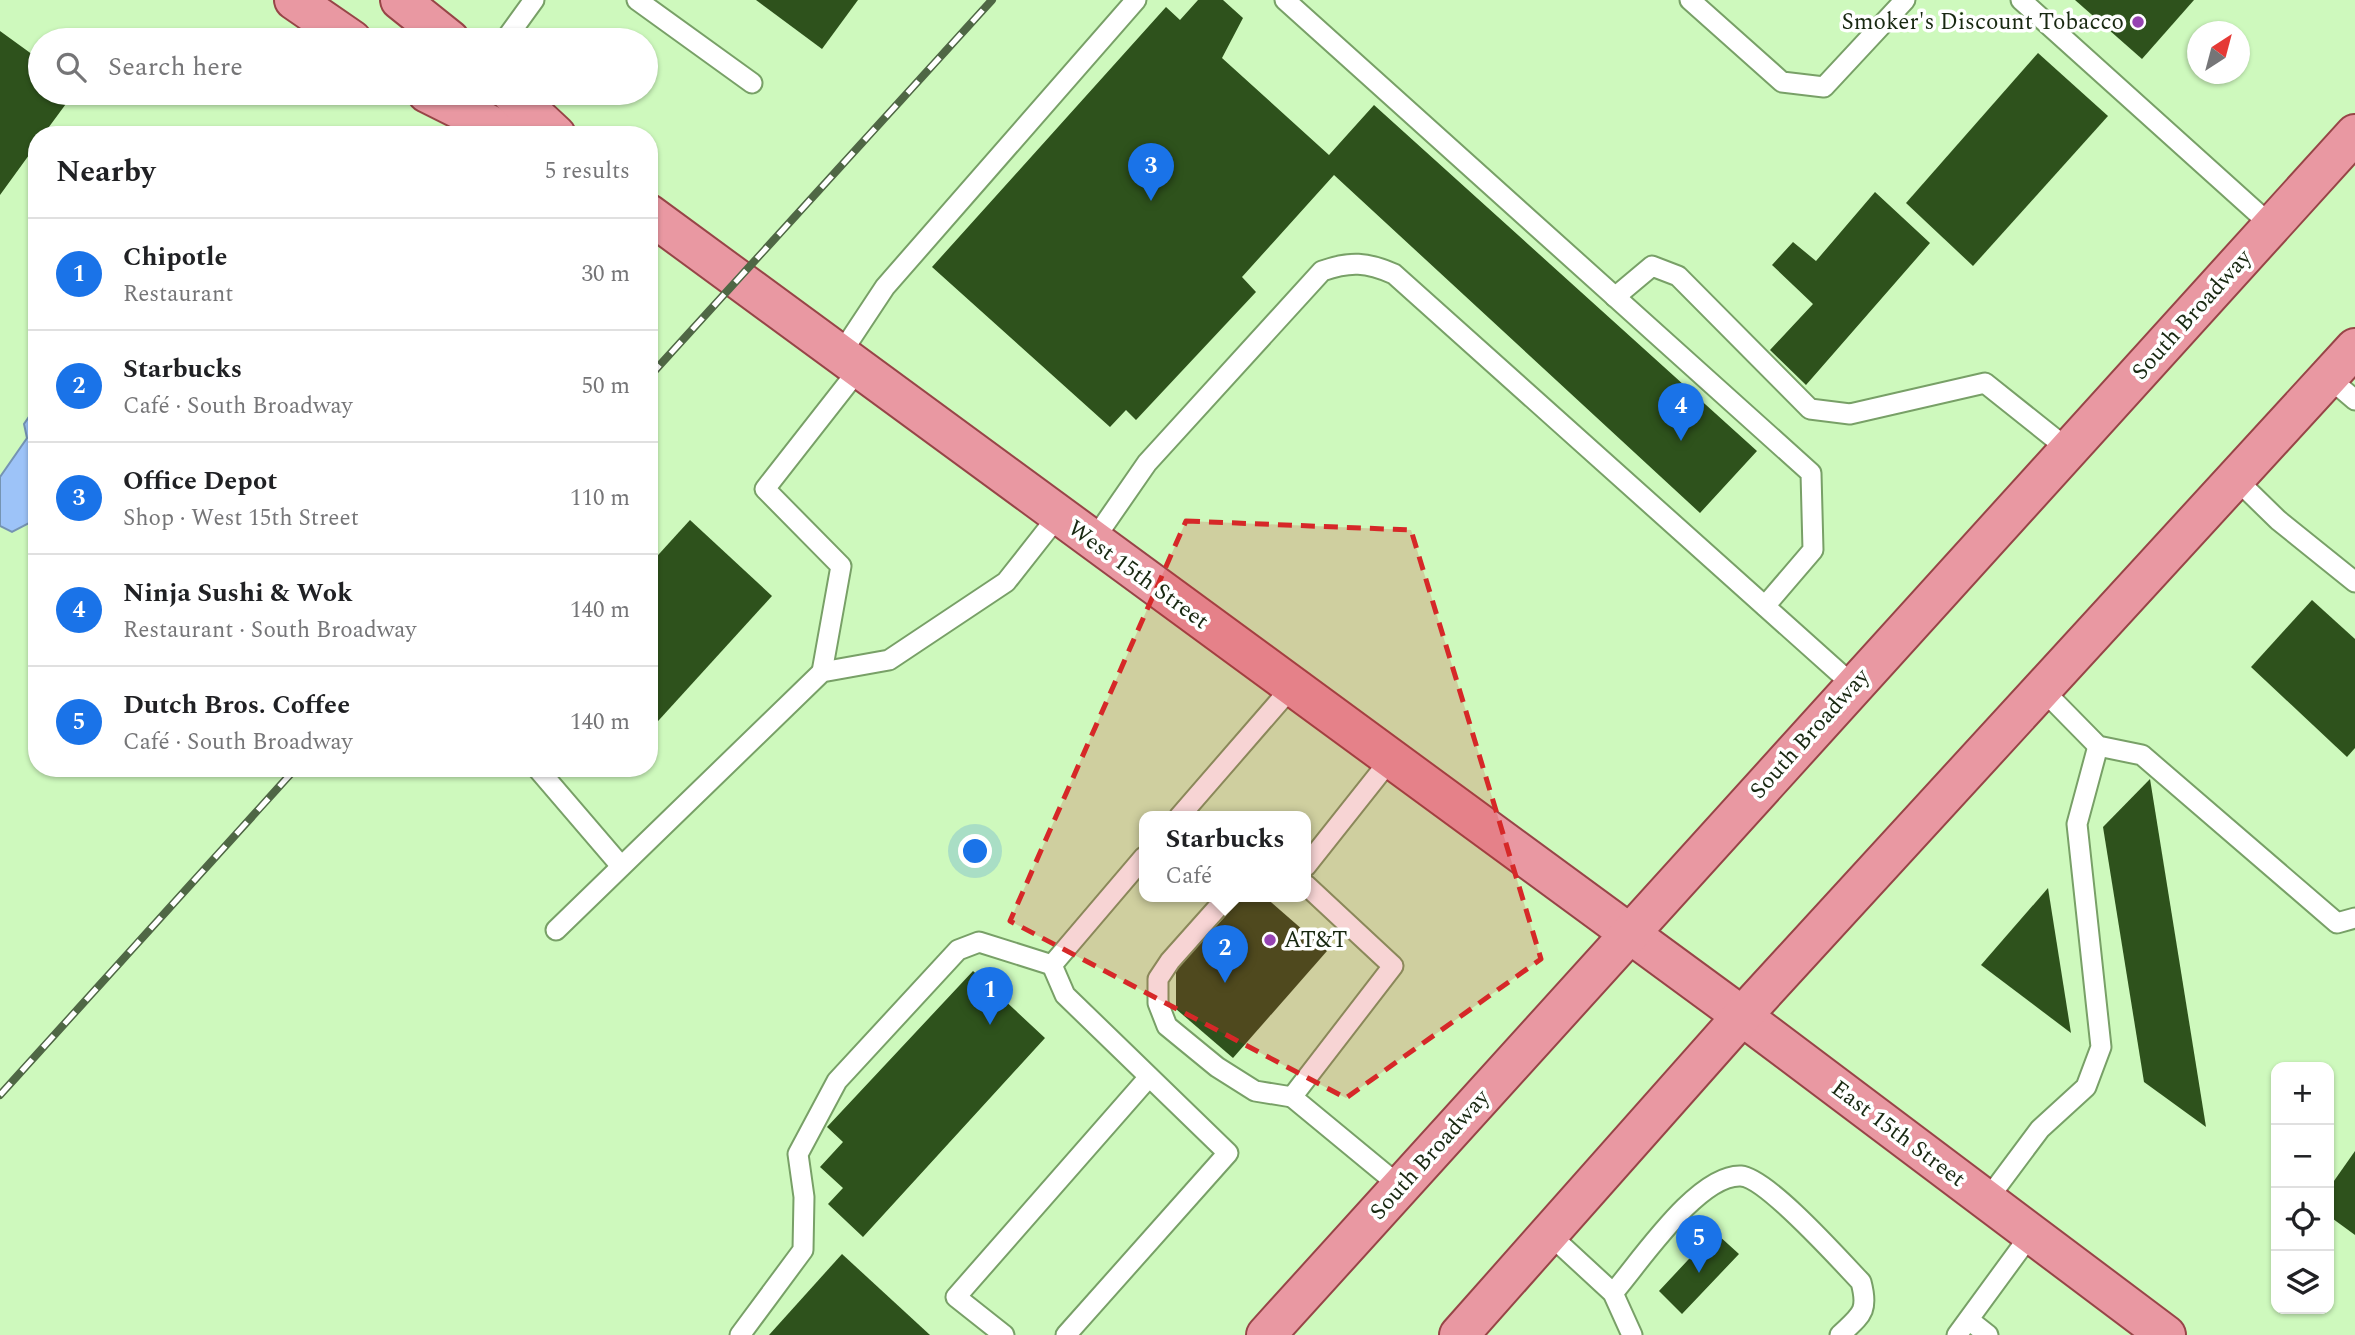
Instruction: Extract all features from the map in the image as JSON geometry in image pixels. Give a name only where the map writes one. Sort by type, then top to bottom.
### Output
[{"type":"main road","points":[[294,0],[335,28]]},
{"type":"main road","points":[[400,0],[435,28]]},
{"type":"main road","points":[[451,105],[493,126]]},
{"type":"main road","points":[[524,105],[546,126]]},
{"type":"main road","name":"South Broadway","points":[[1266,1335],[2355,134]]},
{"type":"main road","name":"West 15th Street","points":[[658,221],[1629,934]]},
{"type":"main road","points":[[1459,1335],[1742,1016],[2235,478],[2342,389],[2355,348]]},
{"type":"main road","name":"East 15th Street","points":[[1629,934],[2166,1335]]},
{"type":"lane","points":[[514,28],[534,0]]},
{"type":"lane","points":[[637,0],[752,83]]},
{"type":"lane","points":[[822,672],[841,566],[765,489],[849,362],[885,287],[1136,0]]},
{"type":"lane","points":[[1285,0],[1811,473],[1812,550],[1765,607]]},
{"type":"lane","points":[[1690,0],[1782,82],[1824,88],[1905,0]]},
{"type":"lane","points":[[2021,0],[2273,227]]},
{"type":"lane","points":[[1093,541],[1147,463],[1322,271],[1346,262],[1370,264],[1394,274],[1854,686]]},
{"type":"lane","points":[[1615,297],[1652,266],[1678,276],[1810,409],[1850,414],[1985,383],[2069,450]]},
{"type":"lane","points":[[2235,478],[2278,520],[2355,582]]},
{"type":"lane","points":[[556,930],[822,672],[888,660],[920,639],[1006,582],[1058,516]]},
{"type":"lane","points":[[1184,811],[1291,688]]},
{"type":"lane","points":[[2042,689],[2098,746],[2142,755],[2337,923],[2355,918]]},
{"type":"lane","points":[[1987,1200],[2040,1129],[2086,1087],[2101,1047],[2077,824],[2098,746]]},
{"type":"lane","points":[[1311,860],[1390,760]]},
{"type":"lane","points":[[545,777],[621,866]]},
{"type":"lane","points":[[1052,965],[1139,863]]},
{"type":"lane","points":[[1292,1097],[1393,966],[1311,891]]},
{"type":"lane","points":[[1223,902],[1170,961],[1158,979],[1158,1003],[1167,1026],[1217,1067],[1255,1091],[1292,1097],[1401,1186]]},
{"type":"lane","points":[[740,1335],[803,1250],[804,1197],[798,1154],[837,1081],[958,950],[979,942],[1052,965],[1065,995],[1228,1153],[1066,1335]]},
{"type":"lane","points":[[1004,1335],[956,1297],[1149,1077]]},
{"type":"lane","points":[[1613,1293],[1669,1225],[1713,1183],[1742,1176],[1770,1191],[1861,1282],[1866,1299],[1863,1313],[1840,1335]]},
{"type":"lane","points":[[1549,1234],[1613,1293],[1632,1335]]},
{"type":"lane","points":[[1989,1335],[1963,1327],[2031,1234]]},
{"type":"highlighted area","points":[[1186,521],[1411,530],[1541,959],[1346,1098],[1010,921]]},
{"type":"water","points":[[28,418],[28,524],[12,532],[0,526],[0,477],[27,438],[24,424]]},
{"type":"building","points":[[756,0],[858,0],[822,49]]},
{"type":"building","points":[[1198,0],[1223,0],[1243,18],[1222,58],[1329,155],[1374,105],[1757,451],[1700,513],[1334,175],[1242,277],[1256,292],[1136,420],[1126,410],[1110,427],[932,267],[1166,7],[1180,20]]},
{"type":"building","points":[[2075,0],[2194,0],[2142,59]]},
{"type":"building","points":[[0,31],[28,51],[28,105],[65,105],[50,126],[28,126],[28,156],[0,195]]},
{"type":"building","points":[[2038,53],[2108,116],[1973,266],[1906,203]]},
{"type":"building","points":[[1875,192],[1930,243],[1806,385],[1770,350],[1813,304],[1772,265],[1793,242],[1816,261]]},
{"type":"building","points":[[690,520],[772,596],[658,721],[658,555]]},
{"type":"building","points":[[2312,600],[2355,639],[2355,748],[2347,757],[2251,667]]},
{"type":"building","points":[[2150,779],[2206,1127],[2144,1082],[2103,827]]},
{"type":"building","points":[[2048,888],[2071,1033],[1981,965]]},
{"type":"building","points":[[1238,902],[1271,902],[1327,951],[1233,1058],[1176,1009],[1176,970]]},
{"type":"building","points":[[973,971],[1045,1038],[863,1237],[828,1204],[843,1188],[820,1167],[843,1142],[827,1127]]},
{"type":"building","points":[[2355,1151],[2355,1235],[2334,1220],[2334,1181]]},
{"type":"building","points":[[1707,1225],[1739,1254],[1682,1314],[1659,1291],[1702,1245],[1695,1238]]},
{"type":"building","points":[[842,1254],[930,1335],[769,1335]]},
{"type":"railway","points":[[658,367],[992,0]]},
{"type":"railway","points":[[0,1095],[288,777]]},
{"type":"place","name":"Smoker's Discount Tobacco","points":[[2138,22]]},
{"type":"place","name":"Office Depot","points":[[1151,201]]},
{"type":"place","name":"Ninja Sushi & Wok","points":[[1681,441]]},
{"type":"place","name":"AT&T","points":[[1270,940]]},
{"type":"place","name":"Starbucks","points":[[1225,983]]},
{"type":"place","name":"Chipotle","points":[[990,1025]]},
{"type":"place","name":"Dutch Bros. Coffee","points":[[1699,1273]]}]
